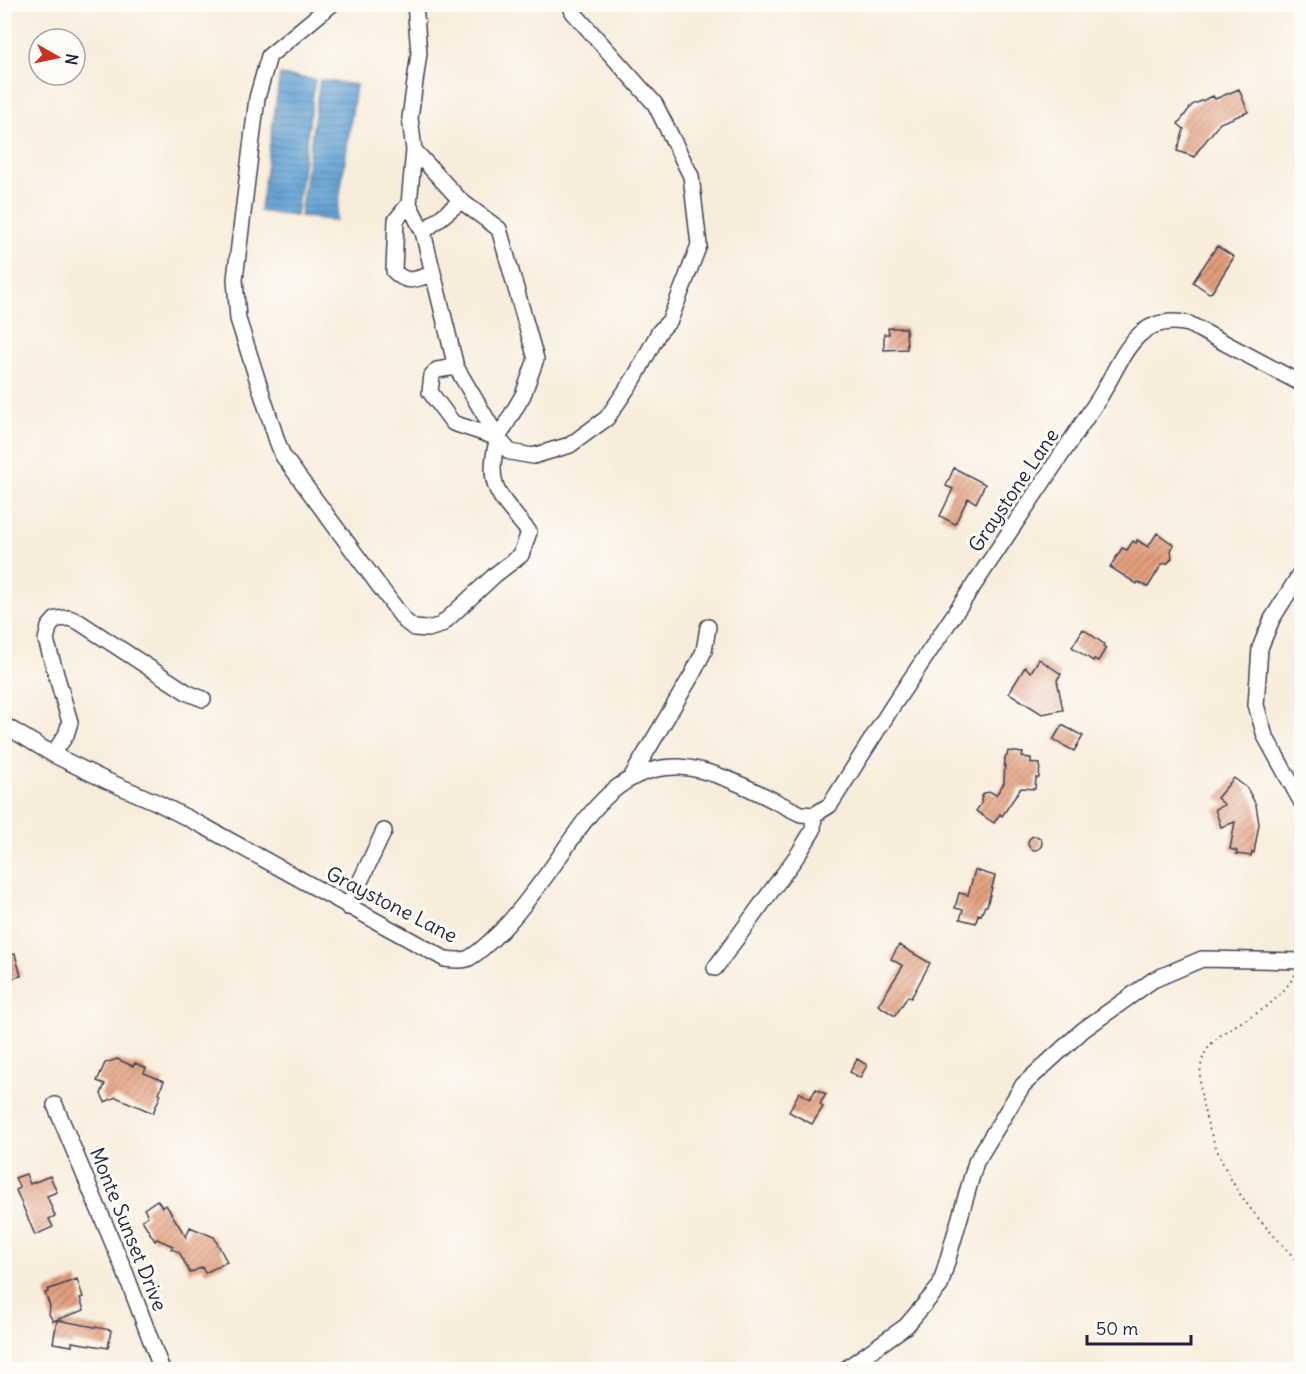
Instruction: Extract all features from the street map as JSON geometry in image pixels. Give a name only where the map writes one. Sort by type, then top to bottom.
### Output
[{"type":"street","points":[[332,4],[269,56],[257,98],[235,279],[238,319],[277,441],[284,456],[405,621],[414,628],[428,629],[441,625],[520,555],[529,532],[495,489],[491,473],[498,438],[523,395],[536,359],[499,229],[461,201],[414,150]]},
{"type":"street","points":[[415,4],[419,53],[410,118],[414,150],[409,204],[423,232],[456,367],[498,438],[510,452],[533,456],[570,445],[607,418],[635,377],[659,332],[670,320],[699,244],[691,176],[655,104],[573,12],[570,4]]},
{"type":"street","points":[[423,232],[461,201]]},
{"type":"street","points":[[409,204],[396,220],[394,271],[401,278],[412,280],[432,274]]},
{"type":"street","name":"Graystone Lane","points":[[4,725],[53,754],[156,802],[444,959],[468,958],[486,945],[526,902],[595,808],[632,776],[650,770],[680,767],[715,775],[801,814],[814,815],[830,805],[892,707],[1098,400],[1126,350],[1145,329],[1153,324],[1172,320],[1189,324],[1302,384]]},
{"type":"street","points":[[456,367],[437,370],[432,375],[430,392],[453,423],[498,438]]},
{"type":"street","points":[[1302,571],[1272,620],[1260,648],[1256,705],[1265,736],[1302,803]]},
{"type":"street","points":[[53,754],[66,735],[70,722],[46,640],[49,627],[57,619],[69,618],[79,622],[188,693],[203,699]]},
{"type":"street","points":[[632,776],[692,675],[704,651],[708,627]]},
{"type":"street","points":[[715,968],[799,853],[813,830],[814,815]]},
{"type":"street","points":[[348,907],[384,831]]},
{"type":"street","points":[[844,1370],[906,1326],[940,1286],[976,1162],[1023,1085],[1083,1030],[1153,980],[1202,959],[1299,967]]},
{"type":"street","name":"Monte Sunset Drive","points":[[55,1105],[126,1272],[162,1370]]},
{"type":"path","points":[[1299,967],[1278,997],[1255,1015],[1223,1033],[1208,1047],[1199,1071],[1199,1091],[1213,1138],[1224,1166],[1240,1196],[1302,1267]]},
{"type":"water","points":[[280,75],[315,80],[296,216],[260,211]]},
{"type":"water","points":[[320,80],[356,85],[336,221],[300,216]]},
{"type":"building","points":[[1239,89],[1248,112],[1220,123],[1195,157],[1177,151],[1184,129],[1178,124],[1192,105]]},
{"type":"building","points":[[1217,246],[1234,257],[1212,292],[1209,293],[1193,282]]},
{"type":"building","points":[[888,328],[906,328],[907,349],[884,350],[884,334],[889,334]]},
{"type":"building","points":[[954,468],[985,484],[976,503],[968,498],[955,524],[940,516],[953,489],[946,486]]},
{"type":"building","points":[[1157,533],[1174,545],[1171,550],[1172,558],[1168,563],[1162,564],[1148,587],[1138,582],[1137,584],[1110,567],[1122,548],[1127,550],[1133,541],[1136,543],[1137,540],[1148,547]]},
{"type":"building","points":[[1083,629],[1104,644],[1106,648],[1098,661],[1094,659],[1093,661],[1072,647]]},
{"type":"building","points":[[1039,659],[1061,674],[1057,680],[1063,710],[1042,714],[1009,693],[1025,667],[1031,672]]},
{"type":"building","points":[[1062,725],[1083,736],[1074,751],[1053,740]]},
{"type":"building","points":[[1008,751],[1023,753],[1022,757],[1031,758],[1031,763],[1040,764],[1039,778],[1036,778],[1035,789],[1021,788],[1002,816],[1000,814],[994,823],[976,811],[984,793],[991,792],[996,795],[1004,783],[1005,757]]},
{"type":"building","points":[[1234,778],[1247,788],[1256,805],[1259,824],[1254,853],[1252,852],[1251,856],[1236,854],[1237,851],[1230,849],[1235,822],[1221,827],[1215,809],[1225,805],[1217,798]]},
{"type":"building","points":[[1035,836],[1040,838],[1042,843],[1040,848],[1035,850],[1030,848],[1028,843],[1030,838]]},
{"type":"building","points":[[975,870],[995,876],[987,906],[981,915],[978,914],[976,923],[960,919],[963,910],[955,908],[959,893],[968,895]]},
{"type":"building","points":[[899,945],[930,963],[911,998],[908,996],[895,1016],[878,1005],[903,966],[891,959]]},
{"type":"building","points":[[15,954],[21,976],[4,980],[4,956]]},
{"type":"building","points":[[117,1059],[133,1066],[135,1063],[146,1068],[144,1073],[164,1081],[153,1113],[116,1097],[105,1102],[101,1094],[105,1084],[97,1081],[105,1063]]},
{"type":"building","points":[[857,1059],[867,1065],[860,1078],[850,1072]]},
{"type":"building","points":[[816,1089],[826,1094],[820,1104],[823,1107],[812,1124],[789,1112],[799,1092],[810,1099]]},
{"type":"building","points":[[26,1174],[30,1184],[50,1176],[57,1192],[47,1196],[55,1216],[49,1219],[53,1227],[35,1235],[16,1190],[20,1188],[15,1178]]},
{"type":"building","points":[[157,1200],[162,1207],[166,1205],[186,1237],[190,1227],[214,1237],[227,1262],[205,1273],[202,1267],[190,1273],[179,1252],[171,1249],[173,1246],[157,1239],[155,1241],[142,1220],[148,1216],[144,1209]]},
{"type":"building","points":[[77,1279],[83,1297],[80,1298],[84,1310],[53,1321],[49,1314],[50,1306],[45,1293],[48,1292],[47,1290]]},
{"type":"building","points":[[57,1320],[111,1330],[108,1348],[72,1342],[72,1346],[53,1343]]}]
